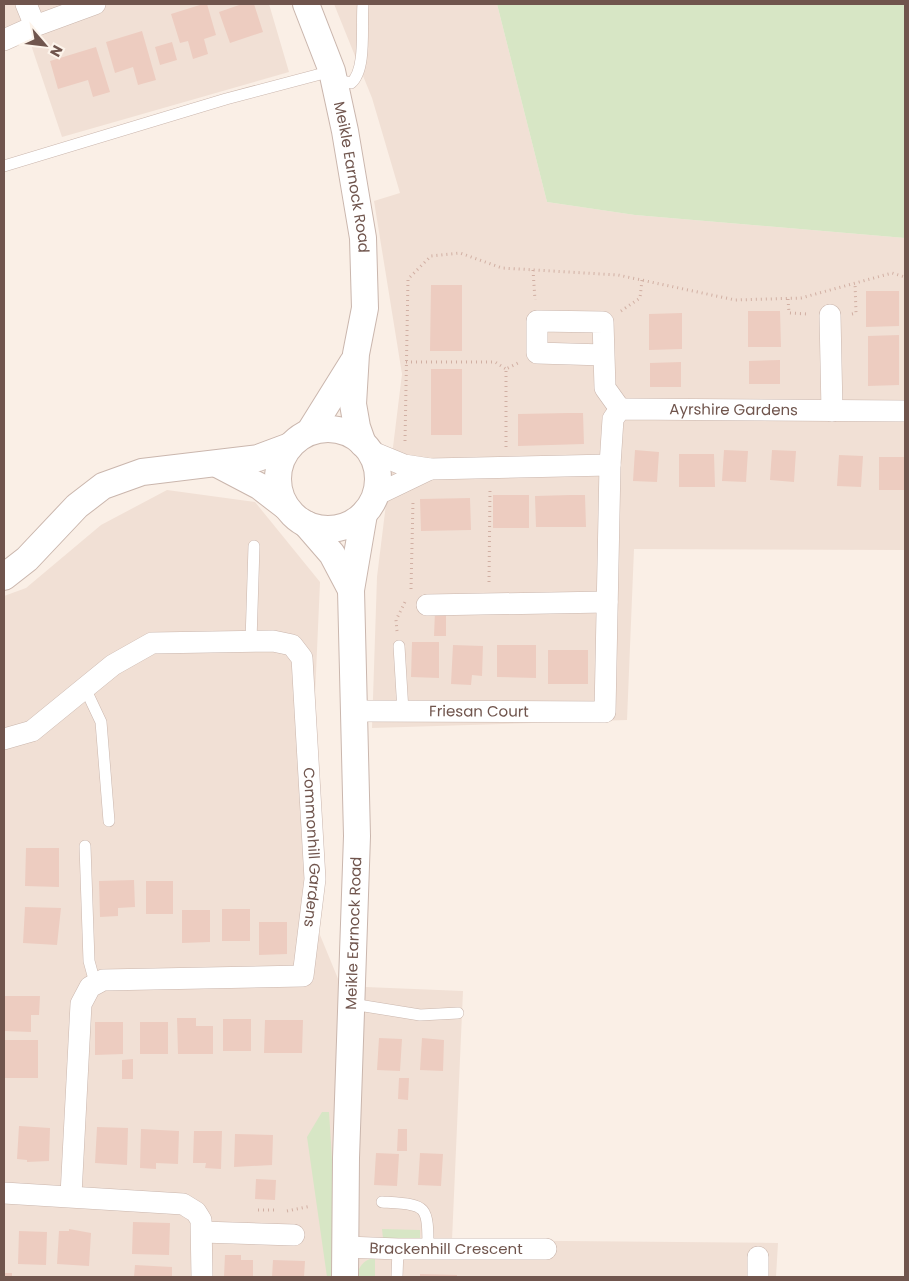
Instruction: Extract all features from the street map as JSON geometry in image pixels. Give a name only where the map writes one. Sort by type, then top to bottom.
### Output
[{"type":"street","points":[[26,4],[35,26]]},
{"type":"street","points":[[4,40],[35,26],[95,4]]},
{"type":"street","name":"Meikle Earnock Road","points":[[306,4],[333,75],[345,131],[363,238],[366,308],[356,354],[353,404],[366,447]]},
{"type":"street","points":[[830,315],[832,411]]},
{"type":"street","points":[[427,604],[607,602],[613,419],[620,409],[605,388],[604,355],[603,322],[536,321],[537,353],[604,355]]},
{"type":"street","name":"Meikle Earnock Road","points":[[310,431],[347,374],[356,354]]},
{"type":"street","name":"Ayrshire Gardens","points":[[620,409],[905,411]]},
{"type":"street","points":[[4,576],[27,559],[77,506],[103,486],[142,472],[186,465],[219,465],[258,458],[290,446],[310,431],[333,428],[354,436],[366,447],[404,466],[430,469],[610,465]]},
{"type":"street","points":[[285,506],[277,485],[280,463],[290,446]]},
{"type":"street","points":[[366,447],[378,472],[370,504]]},
{"type":"street","points":[[219,465],[259,486],[285,506],[301,522],[323,529],[345,526],[370,504],[430,469]]},
{"type":"street","name":"Meikle Earnock Road","points":[[345,1277],[346,1158],[357,836],[351,590],[370,504]]},
{"type":"street","name":"Meikle Earnock Road","points":[[306,524],[332,554],[351,590]]},
{"type":"street","name":"Friesan Court","points":[[353,711],[605,712],[607,602]]},
{"type":"street","name":"Commonhill Gardens","points":[[4,739],[32,731],[113,665],[152,643],[273,641],[292,644],[302,658],[315,879],[303,976],[103,980],[95,983]]},
{"type":"street","points":[[70,1195],[81,1004],[95,983]]},
{"type":"street","points":[[4,1193],[70,1195],[183,1204],[196,1212],[201,1220],[202,1277]]},
{"type":"street","points":[[202,1232],[294,1235]]},
{"type":"street","name":"Brackenhill Crescent","points":[[346,1247],[428,1250],[546,1249]]},
{"type":"lane","points":[[4,166],[226,99],[333,75],[352,83],[356,79],[360,68],[363,4]]},
{"type":"lane","points":[[251,641],[254,546]]},
{"type":"lane","points":[[399,646],[403,711]]},
{"type":"lane","points":[[85,688],[101,722],[109,821]]},
{"type":"lane","points":[[85,846],[89,961],[95,983]]},
{"type":"lane","points":[[352,1004],[420,1015],[458,1013]]},
{"type":"lane","points":[[382,1202],[415,1204],[423,1209],[427,1220],[428,1250]]},
{"type":"lane","points":[[397,1277],[398,1249]]},
{"type":"path","points":[[533,270],[536,321]]},
{"type":"path","points":[[603,322],[640,298],[642,280]]},
{"type":"path","points":[[506,369],[537,353]]},
{"type":"path","points":[[406,362],[495,362],[506,369]]},
{"type":"path","points":[[488,604],[506,369]]},
{"type":"shaded area","points":[[4,4],[269,4],[289,72],[62,137],[26,30],[4,40]]},
{"type":"shaded area","points":[[334,4],[497,4],[547,202],[635,215],[905,238],[905,550],[634,549],[627,720],[372,728],[377,577],[402,374],[374,201],[400,193],[372,98]]},
{"type":"shaded area","points":[[167,490],[255,502],[320,582],[306,901],[341,986],[463,991],[452,1240],[778,1243],[776,1277],[4,1277],[4,596],[26,588],[101,525]]},
{"type":"green space","points":[[497,4],[905,4],[905,238],[635,215],[547,202]]},
{"type":"green space","points":[[322,1112],[329,1112],[334,1191],[334,1277],[327,1277],[307,1137]]},
{"type":"green space","points":[[382,1229],[420,1230],[420,1238],[383,1238]]},
{"type":"green space","points":[[375,1258],[375,1277],[357,1277],[362,1264]]},
{"type":"building","points":[[207,4],[216,35],[204,39],[208,54],[193,59],[188,41],[180,43],[171,14]]},
{"type":"building","points":[[242,4],[254,4],[263,32],[230,43],[219,12]]},
{"type":"building","points":[[142,31],[156,80],[138,85],[133,67],[115,73],[106,42]]},
{"type":"building","points":[[172,42],[177,60],[160,65],[155,47]]},
{"type":"building","points":[[96,47],[110,92],[93,97],[88,80],[58,89],[50,61]]},
{"type":"building","points":[[431,285],[462,285],[462,351],[430,351]]},
{"type":"building","points":[[866,291],[899,291],[899,326],[866,327]]},
{"type":"building","points":[[748,311],[780,311],[781,347],[748,347]]},
{"type":"building","points":[[682,313],[682,349],[649,350],[649,314]]},
{"type":"building","points":[[899,335],[899,385],[868,386],[868,336]]},
{"type":"building","points":[[780,360],[780,384],[749,384],[749,361]]},
{"type":"building","points":[[681,362],[681,387],[650,387],[650,363]]},
{"type":"building","points":[[431,369],[462,369],[462,435],[431,435]]},
{"type":"building","points":[[583,413],[584,444],[518,446],[518,414]]},
{"type":"building","points":[[635,450],[659,452],[657,482],[633,481]]},
{"type":"building","points":[[724,450],[748,451],[746,482],[722,481]]},
{"type":"building","points":[[772,450],[796,451],[794,482],[770,480]]},
{"type":"building","points":[[679,454],[714,454],[715,487],[679,487]]},
{"type":"building","points":[[839,455],[863,456],[861,487],[837,486]]},
{"type":"building","points":[[879,457],[905,457],[905,490],[879,490]]},
{"type":"building","points":[[493,495],[529,495],[529,528],[493,528]]},
{"type":"building","points":[[585,495],[586,527],[536,527],[535,496]]},
{"type":"building","points":[[470,498],[471,530],[421,531],[420,499]]},
{"type":"building","points":[[435,611],[446,612],[446,636],[434,636]]},
{"type":"building","points":[[412,642],[439,642],[439,678],[411,677]]},
{"type":"building","points":[[453,645],[483,646],[482,676],[472,675],[471,685],[451,684]]},
{"type":"building","points":[[497,645],[536,645],[536,678],[497,677]]},
{"type":"building","points":[[548,650],[588,650],[588,684],[548,684]]},
{"type":"building","points":[[26,848],[59,848],[59,887],[25,886]]},
{"type":"building","points":[[134,880],[135,907],[118,908],[118,916],[100,917],[99,881]]},
{"type":"building","points":[[146,881],[173,881],[173,914],[146,914]]},
{"type":"building","points":[[25,907],[61,908],[57,945],[23,943]]},
{"type":"building","points":[[222,909],[250,909],[250,941],[222,941]]},
{"type":"building","points":[[182,910],[210,910],[210,942],[182,943]]},
{"type":"building","points":[[259,922],[287,922],[287,954],[259,955]]},
{"type":"building","points":[[4,996],[40,996],[39,1015],[31,1015],[31,1032],[4,1031]]},
{"type":"building","points":[[177,1018],[196,1018],[196,1026],[213,1026],[213,1054],[178,1054]]},
{"type":"building","points":[[223,1019],[251,1019],[251,1051],[223,1051]]},
{"type":"building","points":[[265,1020],[303,1020],[302,1053],[264,1053]]},
{"type":"building","points":[[95,1022],[123,1022],[123,1054],[95,1055]]},
{"type":"building","points":[[140,1022],[168,1022],[168,1054],[140,1054]]},
{"type":"building","points":[[379,1038],[402,1039],[400,1071],[377,1070]]},
{"type":"building","points":[[422,1038],[444,1040],[443,1071],[420,1070]]},
{"type":"building","points":[[5,1040],[38,1040],[38,1078],[5,1078]]},
{"type":"building","points":[[133,1059],[133,1079],[122,1079],[122,1060]]},
{"type":"building","points":[[399,1078],[409,1078],[408,1100],[398,1099]]},
{"type":"building","points":[[19,1126],[50,1128],[49,1161],[27,1162],[27,1160],[17,1159]]},
{"type":"building","points":[[97,1127],[128,1128],[127,1165],[95,1163]]},
{"type":"building","points":[[141,1129],[179,1131],[178,1164],[156,1163],[156,1169],[140,1168]]},
{"type":"building","points":[[398,1129],[407,1129],[407,1151],[397,1151]]},
{"type":"building","points":[[194,1131],[222,1131],[221,1169],[205,1168],[206,1163],[193,1163]]},
{"type":"building","points":[[235,1134],[273,1135],[272,1165],[234,1167]]},
{"type":"building","points":[[376,1153],[399,1154],[397,1186],[374,1185]]},
{"type":"building","points":[[420,1153],[443,1154],[441,1186],[418,1185]]},
{"type":"building","points":[[256,1179],[276,1180],[275,1200],[255,1199]]},
{"type":"building","points":[[133,1222],[170,1223],[169,1255],[132,1254]]},
{"type":"building","points":[[69,1229],[91,1233],[89,1266],[57,1264],[59,1231],[69,1231]]},
{"type":"building","points":[[19,1231],[47,1232],[46,1265],[18,1264]]},
{"type":"building","points":[[225,1255],[241,1255],[241,1260],[253,1260],[253,1277],[224,1277]]},
{"type":"building","points":[[273,1260],[305,1261],[304,1277],[272,1277]]},
{"type":"building","points":[[135,1265],[172,1267],[172,1277],[134,1277]]},
{"type":"building","points":[[4,1273],[12,1273],[12,1277],[4,1277]]},
{"type":"building","points":[[420,1274],[457,1275],[457,1277],[420,1277]]}]
